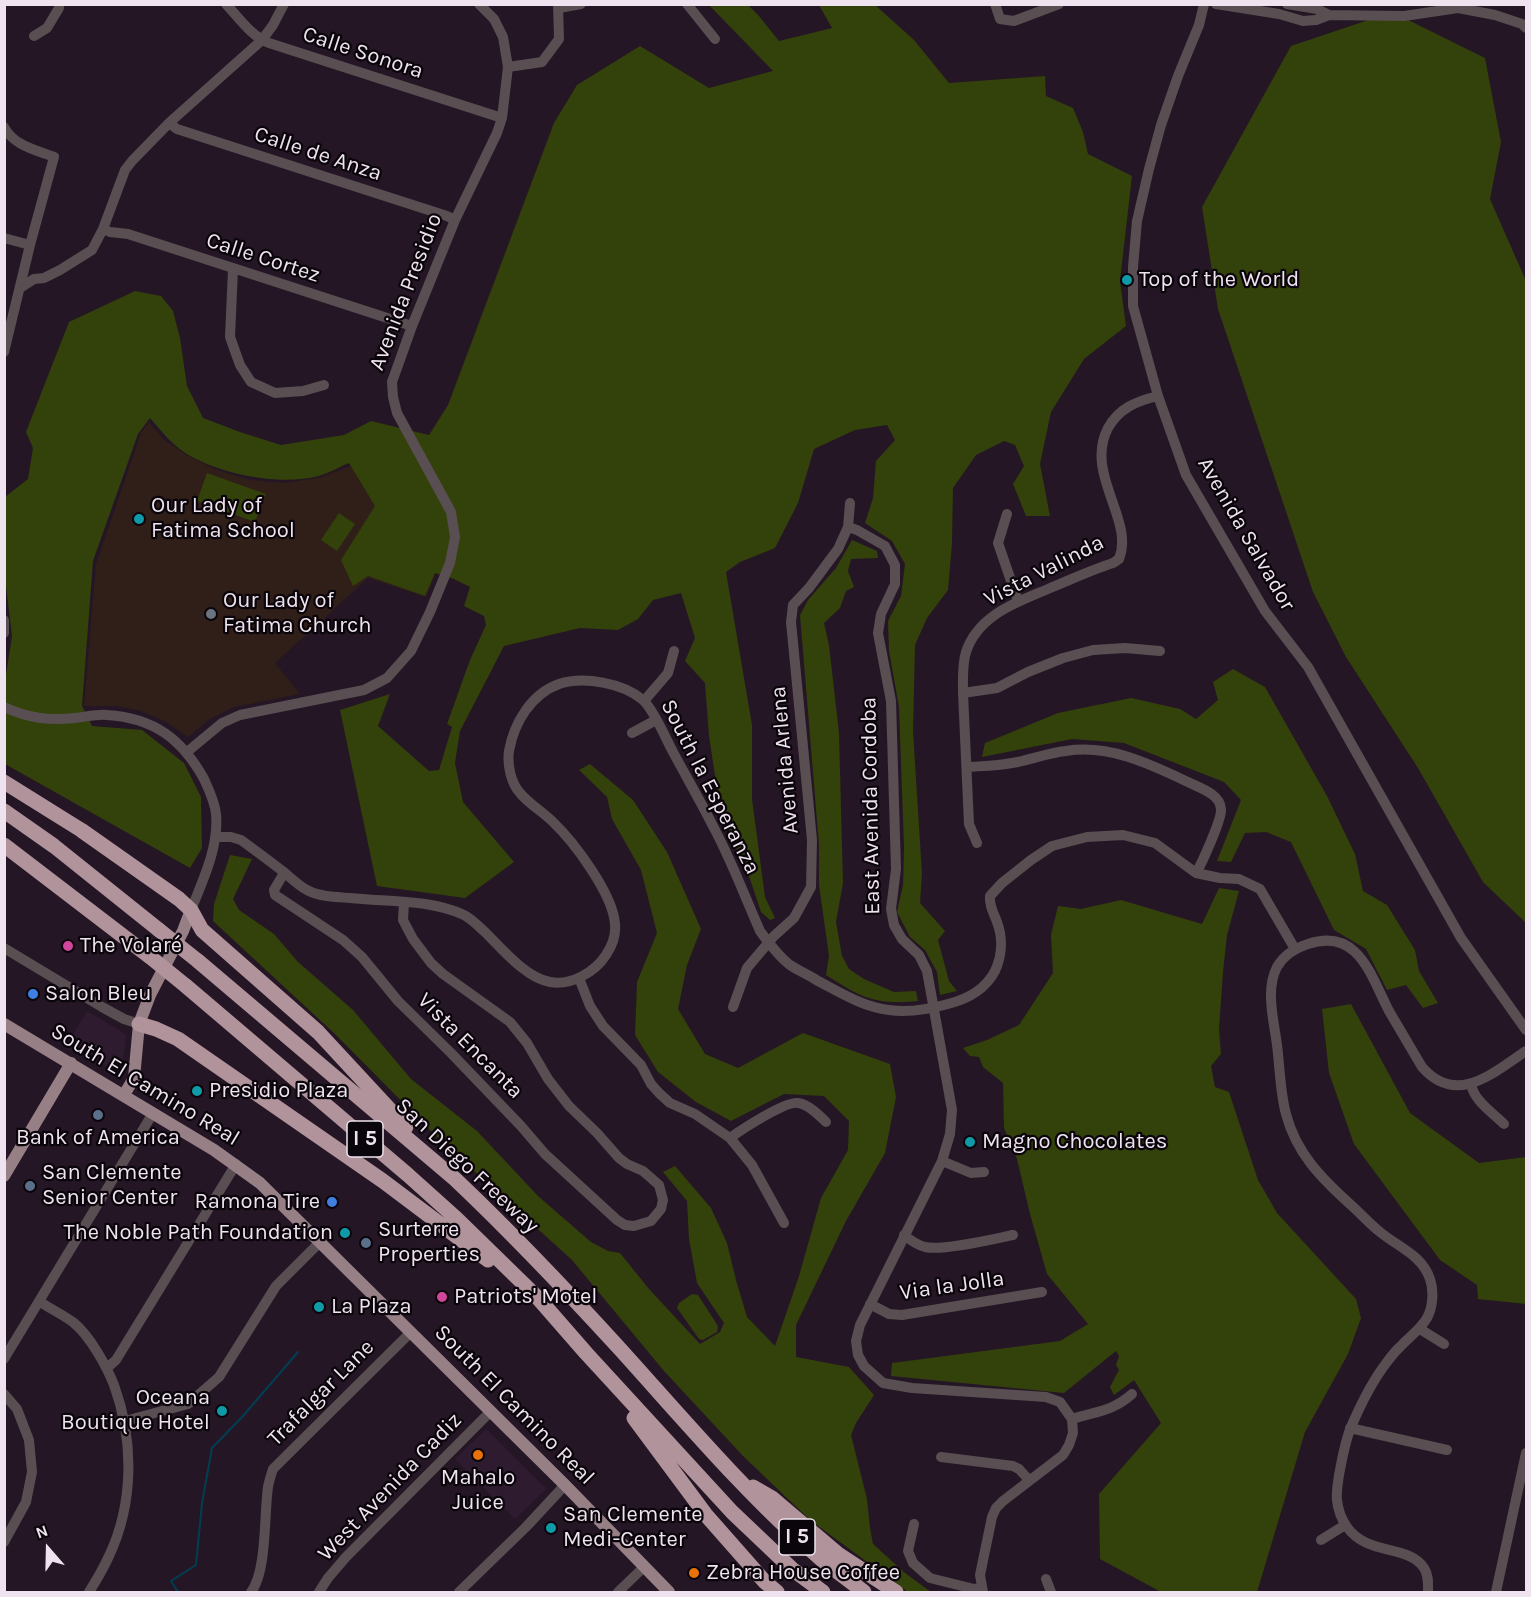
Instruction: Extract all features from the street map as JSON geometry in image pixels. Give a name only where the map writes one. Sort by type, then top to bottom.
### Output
[{"type":"highway","points":[[4,782],[81,830],[192,910],[202,930],[318,1032],[455,1179]]},
{"type":"highway","name":"San Diego Freeway","points":[[4,811],[54,846],[198,961],[455,1179],[490,1212],[610,1339],[735,1476],[821,1558],[864,1593]]},
{"type":"highway","name":"San Diego Freeway","points":[[4,844],[150,956],[457,1219],[538,1298],[732,1512],[792,1569],[823,1593]]},
{"type":"highway","points":[[139,1024],[178,1039],[383,1181],[538,1298]]},
{"type":"highway","points":[[586,1353],[706,1515],[777,1593]]},
{"type":"highway","points":[[735,1476],[772,1498],[833,1551],[896,1593]]},
{"type":"main road","points":[[124,1095],[134,1078],[139,1024],[150,995],[192,910]]},
{"type":"main road","name":"South El Camino Real","points":[[4,1024],[236,1164],[260,1183],[565,1485],[669,1593]]},
{"type":"main road","points":[[4,1176],[71,1063]]},
{"type":"street","points":[[34,36],[47,28],[60,4]]},
{"type":"street","name":"Calle Sonora","points":[[226,4],[262,40],[502,117]]},
{"type":"street","points":[[20,288],[34,279],[44,278],[60,270],[92,250],[103,229],[125,170],[132,161],[169,123],[262,40],[284,4]]},
{"type":"street","name":"Avenida Presidio","points":[[187,752],[222,723],[240,715],[364,690],[387,678],[411,651],[450,563],[455,537],[451,512],[397,413],[392,382],[455,220],[497,133],[502,117],[508,67],[503,37],[494,19],[479,4]]},
{"type":"street","points":[[508,67],[543,62],[559,39],[558,6],[581,4]]},
{"type":"street","points":[[687,4],[715,39]]},
{"type":"street","points":[[995,4],[1000,19],[1014,21],[1059,4]]},
{"type":"street","name":"Avenida Salvador","points":[[1204,4],[1199,25],[1161,125],[1137,222],[1133,267],[1133,306],[1158,396],[1186,475],[1265,611],[1308,667],[1461,938],[1527,1030]]},
{"type":"street","points":[[1216,4],[1279,14],[1303,21],[1316,20],[1329,15],[1404,16],[1458,8],[1495,15],[1522,24],[1527,28]]},
{"type":"street","points":[[1287,4],[1317,9],[1329,15]]},
{"type":"street","name":"Calle de Anza","points":[[169,123],[177,129],[455,220]]},
{"type":"street","points":[[4,127],[18,143],[54,156],[5,350]]},
{"type":"street","name":"Calle Cortez","points":[[103,229],[128,234],[412,326]]},
{"type":"street","points":[[4,238],[30,245]]},
{"type":"street","points":[[233,269],[230,337],[240,365],[251,382],[275,393],[303,391],[324,386]]},
{"type":"street","name":"Vista Valinda","points":[[976,843],[969,824],[963,693],[966,652],[973,638],[992,616],[1018,601],[1119,559],[1123,543],[1104,474],[1101,454],[1103,437],[1121,411],[1133,403],[1158,396]]},
{"type":"street","name":"Avenida Arlena","points":[[733,1007],[747,968],[768,943],[794,918],[811,887],[812,840],[791,622],[793,605],[827,566],[838,549],[848,527],[850,503]]},
{"type":"street","points":[[1007,514],[998,543],[1018,601]]},
{"type":"street","name":"East Avenida Cordoba","points":[[848,527],[885,546],[895,565],[895,584],[881,614],[878,633],[891,701],[896,869],[891,909],[894,925],[902,939],[919,955],[927,971],[952,1110],[950,1134],[942,1161],[860,1325],[856,1341],[858,1355],[864,1366],[883,1383],[912,1388],[1046,1397],[1060,1402],[1072,1419]]},
{"type":"street","points":[[4,620],[4,633]]},
{"type":"street","points":[[963,693],[997,688],[1063,658],[1093,650],[1125,648],[1160,651]]},
{"type":"street","points":[[644,701],[668,673],[674,651]]},
{"type":"street","name":"South la Esperanza","points":[[579,978],[596,967],[606,955],[613,942],[616,927],[614,915],[599,883],[567,836],[520,793],[509,771],[509,753],[521,718],[532,701],[546,690],[562,683],[603,682],[617,686],[644,701],[716,832],[760,931],[768,943],[789,964],[848,998],[870,1007],[890,1011],[933,1008],[973,996],[986,984],[995,970],[1002,948],[1001,934],[991,908],[990,896],[1009,877],[1052,846],[1088,837],[1123,835],[1155,843],[1196,873]]},
{"type":"street","points":[[4,707],[28,717],[45,720],[105,715],[144,721],[167,733],[187,752],[210,791],[216,813],[215,837],[205,876],[192,910]]},
{"type":"street","points":[[632,733],[656,720]]},
{"type":"street","points":[[967,767],[1011,764],[1066,751],[1094,750],[1119,754],[1148,763],[1209,793],[1219,801],[1222,811],[1196,873],[1239,879],[1260,888],[1295,949]]},
{"type":"street","points":[[215,837],[242,840],[308,891],[341,897],[447,908],[469,917],[522,967],[539,978],[550,982],[579,978],[590,1006],[603,1026],[641,1065],[655,1089],[670,1103],[695,1114],[730,1138],[752,1165],[784,1223]]},
{"type":"street","name":"Vista Encanta","points":[[284,873],[274,890],[275,895],[352,947],[398,1001],[521,1126],[545,1154],[617,1220],[625,1225],[633,1226],[651,1221],[661,1209],[663,1200],[659,1185],[643,1171],[619,1158],[569,1106],[548,1079],[527,1043],[510,1022],[431,963],[413,939],[403,920],[404,902]]},
{"type":"street","points":[[1428,1593],[1428,1578],[1425,1569],[1416,1560],[1408,1555],[1373,1546],[1352,1534],[1340,1513],[1337,1486],[1350,1428],[1376,1379],[1386,1363],[1420,1329],[1428,1316],[1432,1302],[1430,1280],[1423,1265],[1411,1253],[1382,1233],[1326,1183],[1304,1157],[1293,1136],[1285,1113],[1271,988],[1276,968],[1295,949],[1312,942],[1330,941],[1355,951],[1364,961],[1422,1067],[1440,1082],[1461,1086],[1471,1084],[1482,1080],[1527,1051]]},
{"type":"street","points":[[4,948],[102,1007],[139,1024]]},
{"type":"street","points":[[1471,1084],[1480,1101],[1504,1124]]},
{"type":"street","points":[[730,1138],[785,1106],[799,1103],[816,1112],[826,1122]]},
{"type":"street","points":[[4,1359],[153,1113]]},
{"type":"street","points":[[942,1161],[971,1173],[984,1172]]},
{"type":"street","points":[[107,1368],[116,1360],[236,1164]]},
{"type":"street","points":[[904,1235],[924,1246],[937,1248],[1013,1235]]},
{"type":"street","points":[[125,1421],[188,1404],[219,1377],[276,1287],[320,1242]]},
{"type":"street","name":"Via la Jolla","points":[[870,1304],[889,1314],[903,1315],[1042,1292]]},
{"type":"street","points":[[39,1301],[76,1324],[94,1348],[107,1368],[125,1421],[128,1447],[126,1499],[110,1554],[89,1593]]},
{"type":"street","points":[[1420,1329],[1444,1344]]},
{"type":"street","name":"Trafalgar Lane","points":[[251,1593],[260,1572],[268,1486],[273,1469],[411,1332]]},
{"type":"street","points":[[4,1394],[17,1409],[29,1440],[32,1472],[26,1502],[4,1542]]},
{"type":"street","points":[[914,1524],[908,1551],[913,1563],[935,1580],[982,1590],[980,1575],[992,1517],[996,1508],[1063,1455],[1073,1434],[1072,1419],[1113,1408],[1132,1394]]},
{"type":"street","name":"West Avenida Cadiz","points":[[319,1593],[328,1578],[346,1557],[491,1411]]},
{"type":"street","points":[[1350,1428],[1447,1450]]},
{"type":"street","points":[[1496,1593],[1527,1453]]},
{"type":"street","points":[[941,1457],[1013,1466],[1020,1469],[1029,1480]]},
{"type":"street","points":[[459,1593],[565,1485]]},
{"type":"street","points":[[1321,1540],[1345,1525]]},
{"type":"street","points":[[618,1593],[644,1567]]},
{"type":"street","points":[[1046,1580],[1051,1593]]},
{"type":"shaded area","points":[[149,422],[163,439],[188,456],[217,470],[251,480],[285,483],[322,477],[368,459],[445,551],[426,597],[368,578],[275,663],[300,694],[234,707],[210,719],[188,737],[166,722],[141,711],[117,706],[84,706],[96,564],[141,433]]},
{"type":"shaded area","points":[[87,1011],[124,1033],[126,1037],[120,1069],[103,1064],[104,1062],[69,1041]]},
{"type":"shaded area","points":[[486,1429],[546,1489],[515,1519],[455,1459]]},
{"type":"green space","points":[[709,5],[748,5],[779,41],[832,28],[819,5],[875,5],[914,40],[949,83],[1045,76],[1046,96],[1073,108],[1083,132],[1088,154],[1132,176],[1120,281],[1126,326],[1084,359],[1051,412],[1040,464],[1050,516],[1026,516],[1013,484],[1024,466],[1015,445],[1004,441],[976,455],[953,488],[948,590],[927,618],[915,645],[913,731],[922,874],[920,903],[945,931],[938,940],[949,981],[957,991],[940,995],[937,972],[925,950],[910,937],[897,912],[903,885],[904,848],[899,707],[889,651],[888,621],[901,596],[905,564],[892,541],[865,523],[873,498],[876,461],[895,440],[887,425],[855,430],[814,449],[798,503],[775,548],[740,562],[726,572],[752,725],[752,799],[765,897],[775,918],[770,920],[761,912],[750,879],[726,824],[718,795],[709,736],[705,683],[685,661],[695,638],[681,593],[653,600],[638,619],[618,630],[580,628],[504,646],[460,731],[455,763],[463,802],[514,862],[465,898],[377,886],[340,710],[390,694],[378,726],[429,771],[439,770],[452,727],[447,724],[470,660],[486,625],[484,616],[464,606],[470,587],[435,573],[425,596],[368,576],[353,586],[341,560],[375,506],[349,463],[323,475],[304,479],[253,477],[219,469],[190,456],[168,439],[150,418],[138,434],[93,561],[82,706],[92,726],[142,730],[184,763],[201,797],[202,848],[190,868],[5,764],[5,681],[12,636],[5,578],[5,497],[28,479],[33,448],[26,432],[69,322],[135,291],[161,296],[173,311],[180,338],[187,386],[203,418],[281,445],[344,435],[371,421],[429,435],[448,405],[554,123],[577,85],[640,46],[709,88],[773,71]]},
{"type":"green space","points":[[1392,12],[1485,58],[1501,142],[1490,199],[1526,281],[1526,923],[1483,882],[1418,768],[1346,657],[1313,592],[1218,309],[1202,207],[1291,46]]},
{"type":"green space","points":[[207,473],[266,494],[255,522],[197,501]]},
{"type":"green space","points":[[339,513],[355,524],[337,551],[321,540]]},
{"type":"green space","points":[[852,540],[877,551],[878,558],[851,559],[848,571],[854,587],[846,591],[840,608],[824,623],[829,645],[839,733],[843,883],[836,922],[842,956],[849,969],[864,979],[894,992],[916,991],[918,1001],[879,1001],[860,994],[826,975],[829,956],[819,885],[819,845],[800,615],[808,600],[836,568]]},
{"type":"green space","points":[[1233,669],[1265,687],[1327,796],[1355,854],[1363,891],[1387,905],[1415,950],[1419,971],[1438,1003],[1423,1008],[1406,985],[1387,990],[1366,949],[1334,930],[1291,842],[1266,832],[1245,833],[1231,862],[1217,861],[1241,800],[1224,782],[1124,743],[1072,739],[982,757],[985,743],[1058,713],[1131,698],[1180,709],[1196,719],[1218,700],[1213,682]]},
{"type":"green space","points":[[590,764],[633,800],[667,852],[701,929],[687,965],[678,1009],[705,1054],[738,1068],[803,1033],[890,1064],[896,1097],[885,1153],[846,1221],[796,1325],[796,1357],[849,1367],[874,1395],[851,1435],[867,1499],[873,1544],[905,1573],[931,1592],[908,1592],[810,1520],[743,1456],[664,1371],[572,1260],[441,1141],[335,1034],[213,921],[214,904],[230,855],[252,859],[233,899],[239,910],[274,934],[298,962],[353,1010],[411,1079],[477,1131],[538,1196],[591,1242],[608,1251],[620,1253],[649,1289],[700,1344],[720,1332],[724,1323],[697,1283],[689,1239],[687,1201],[663,1172],[675,1166],[711,1208],[727,1243],[747,1317],[775,1346],[799,1276],[821,1198],[848,1150],[849,1121],[824,1096],[784,1094],[731,1121],[696,1102],[658,1072],[635,1035],[637,982],[657,933],[641,870],[612,819],[607,797],[579,770]]},
{"type":"green space","points":[[1219,888],[1239,891],[1227,935],[1219,1029],[1221,1054],[1211,1066],[1215,1087],[1229,1092],[1258,1180],[1277,1213],[1356,1299],[1361,1318],[1348,1354],[1305,1432],[1257,1592],[1161,1592],[1100,1559],[1099,1494],[1161,1423],[1134,1380],[1114,1395],[1110,1387],[1119,1370],[1116,1365],[1119,1356],[1116,1351],[1064,1393],[891,1376],[892,1363],[1060,1341],[1088,1324],[1047,1274],[1017,1159],[1004,1128],[1003,1083],[983,1067],[979,1057],[970,1056],[963,1048],[1019,1025],[1053,973],[1051,935],[1058,906],[1081,909],[1121,900],[1202,924]]},
{"type":"green space","points":[[1351,1004],[1410,1113],[1479,1163],[1526,1157],[1526,1304],[1478,1299],[1477,1285],[1440,1260],[1354,1144],[1329,1073],[1322,1009]]},
{"type":"green space","points":[[692,1294],[698,1295],[718,1326],[717,1332],[703,1340],[699,1339],[677,1308],[679,1303]]},
{"type":"waterway","points":[[178,1592],[171,1581],[196,1565],[202,1503],[212,1448],[298,1352]]},
{"type":"place","name":"Top of the World","points":[[1127,280]]},
{"type":"place","name":"Our Lady of Fatima School","points":[[139,519]]},
{"type":"place","name":"Our Lady of Fatima Church","points":[[211,614]]},
{"type":"place","name":"The Volaré","points":[[68,946]]},
{"type":"place","name":"Salon Bleu","points":[[33,994]]},
{"type":"place","name":"Presidio Plaza","points":[[197,1091]]},
{"type":"place","name":"Bank of America","points":[[98,1115]]},
{"type":"place","name":"Magno Chocolates","points":[[970,1142]]},
{"type":"place","name":"San Clemente Senior Center","points":[[30,1186]]},
{"type":"place","name":"Ramona Tire","points":[[332,1202]]},
{"type":"place","name":"The Noble Path Foundation","points":[[345,1233]]},
{"type":"place","name":"Surterre Properties","points":[[366,1243]]},
{"type":"place","name":"Patriots' Motel","points":[[442,1297]]},
{"type":"place","name":"La Plaza","points":[[319,1307]]},
{"type":"place","name":"Oceana Boutique Hotel","points":[[222,1411]]},
{"type":"place","name":"Mahalo Juice","points":[[478,1455]]},
{"type":"place","name":"San Clemente Medi-Center","points":[[551,1528]]},
{"type":"place","name":"Zebra House Coffee","points":[[694,1573]]}]
